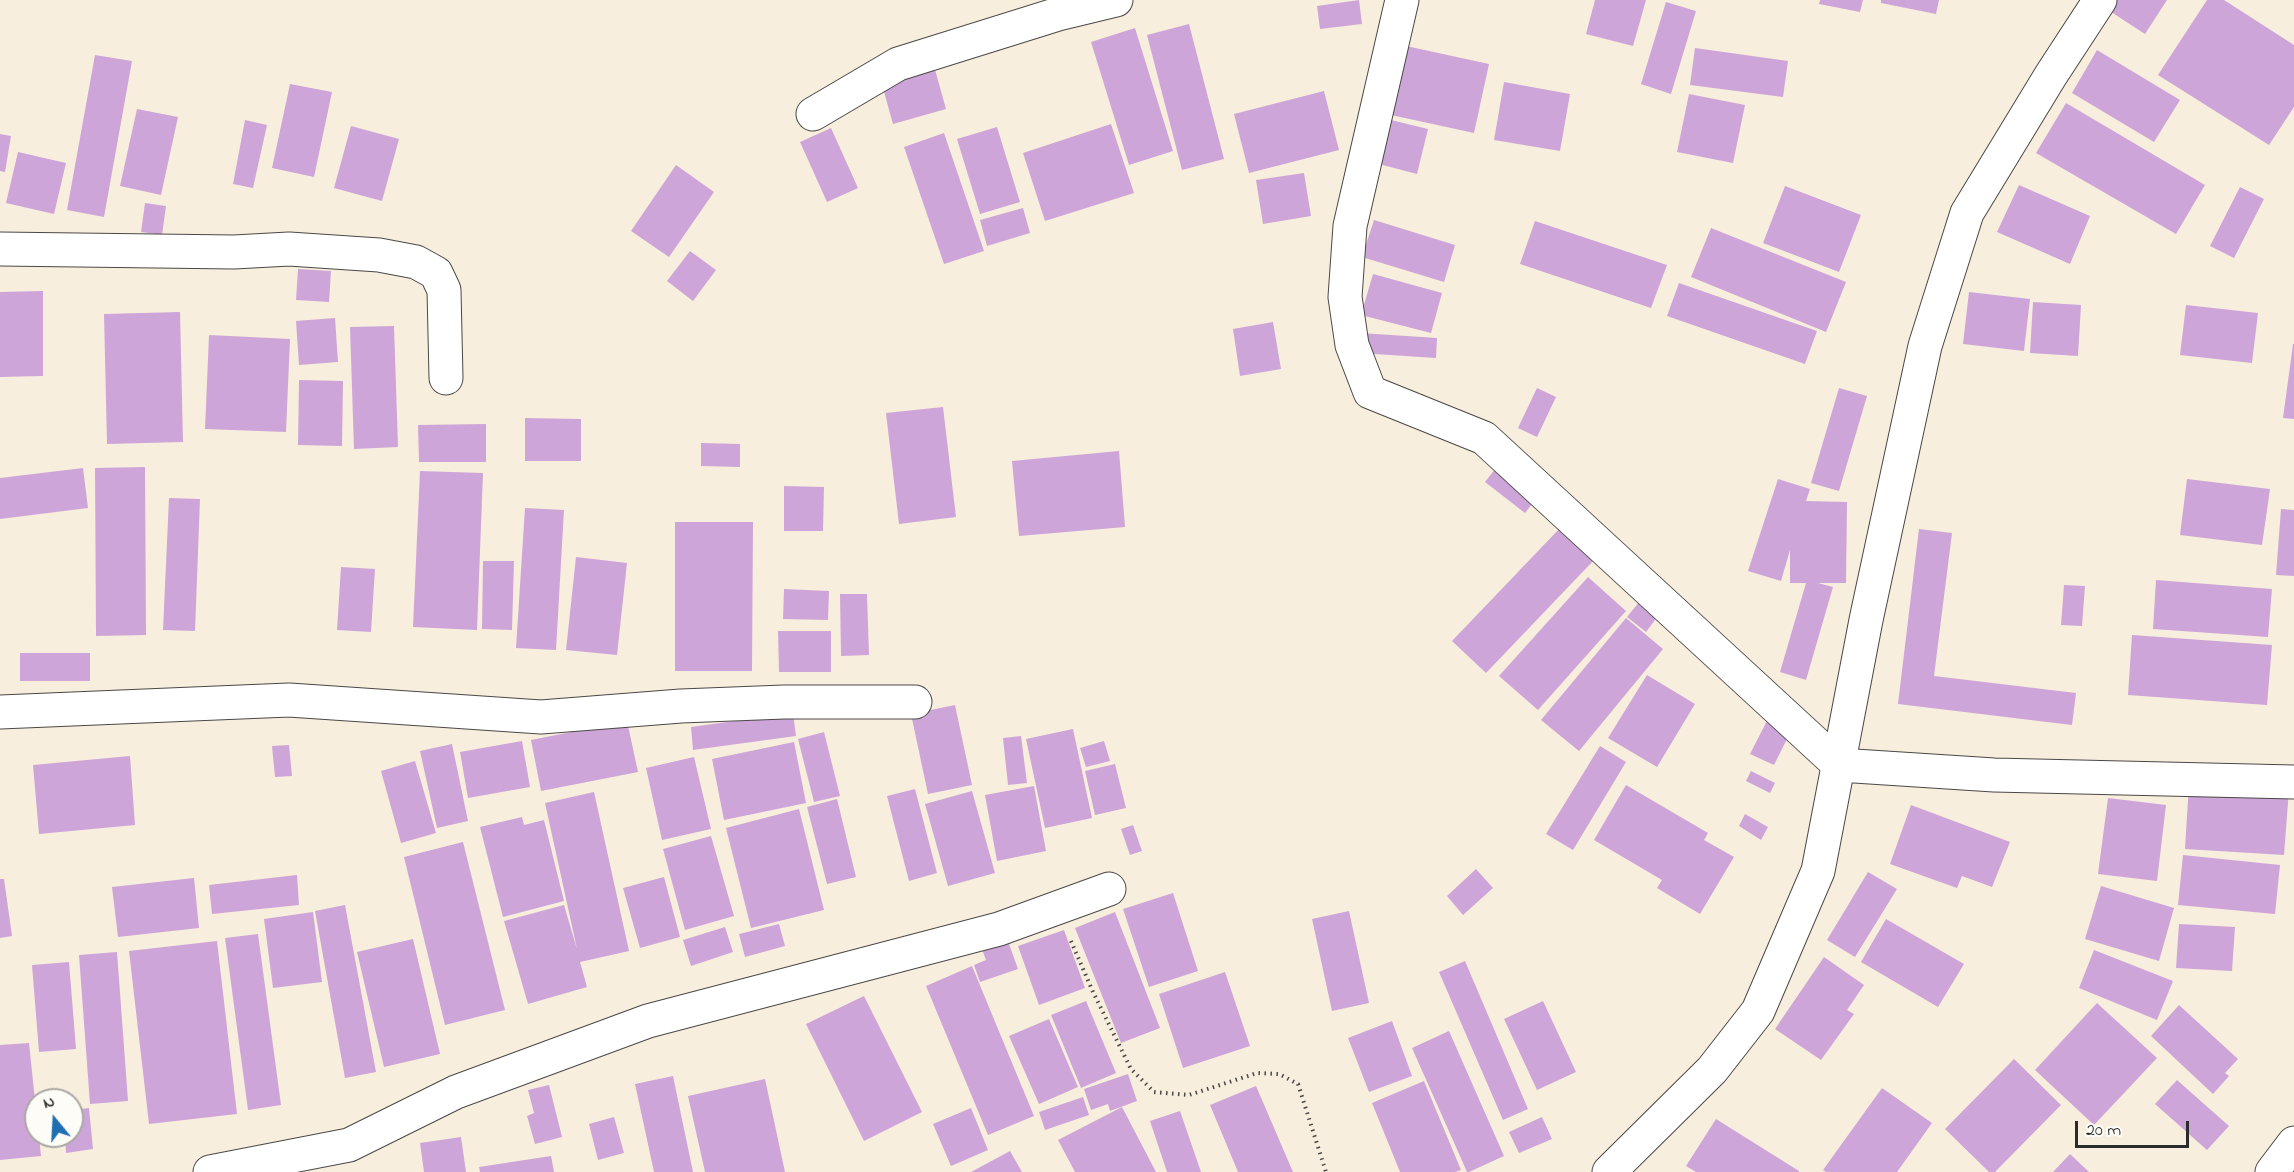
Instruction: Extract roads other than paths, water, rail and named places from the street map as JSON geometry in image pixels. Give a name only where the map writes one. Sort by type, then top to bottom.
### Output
[{"type":"street","points":[[813,114],[898,64],[1058,14],[1116,0]]},
{"type":"street","points":[[1402,0],[1350,226],[1346,297],[1352,345],[1370,392],[1484,438],[1839,765],[1994,774],[2294,782]]},
{"type":"street","points":[[1610,1172],[1712,1070],[1758,1011],[1818,871],[1866,620],[1925,346],[1967,213],[2051,75],[2100,0]]},
{"type":"street","points":[[0,249],[234,252],[289,249],[370,254],[416,262],[436,273],[444,290],[446,378]]},
{"type":"street","points":[[0,712],[289,700],[541,717],[681,706],[772,702],[915,702]]},
{"type":"street","points":[[210,1172],[349,1145],[456,1092],[648,1021],[999,929],[1109,889]]},
{"type":"street","points":[[2272,1172],[2294,1143]]}]
